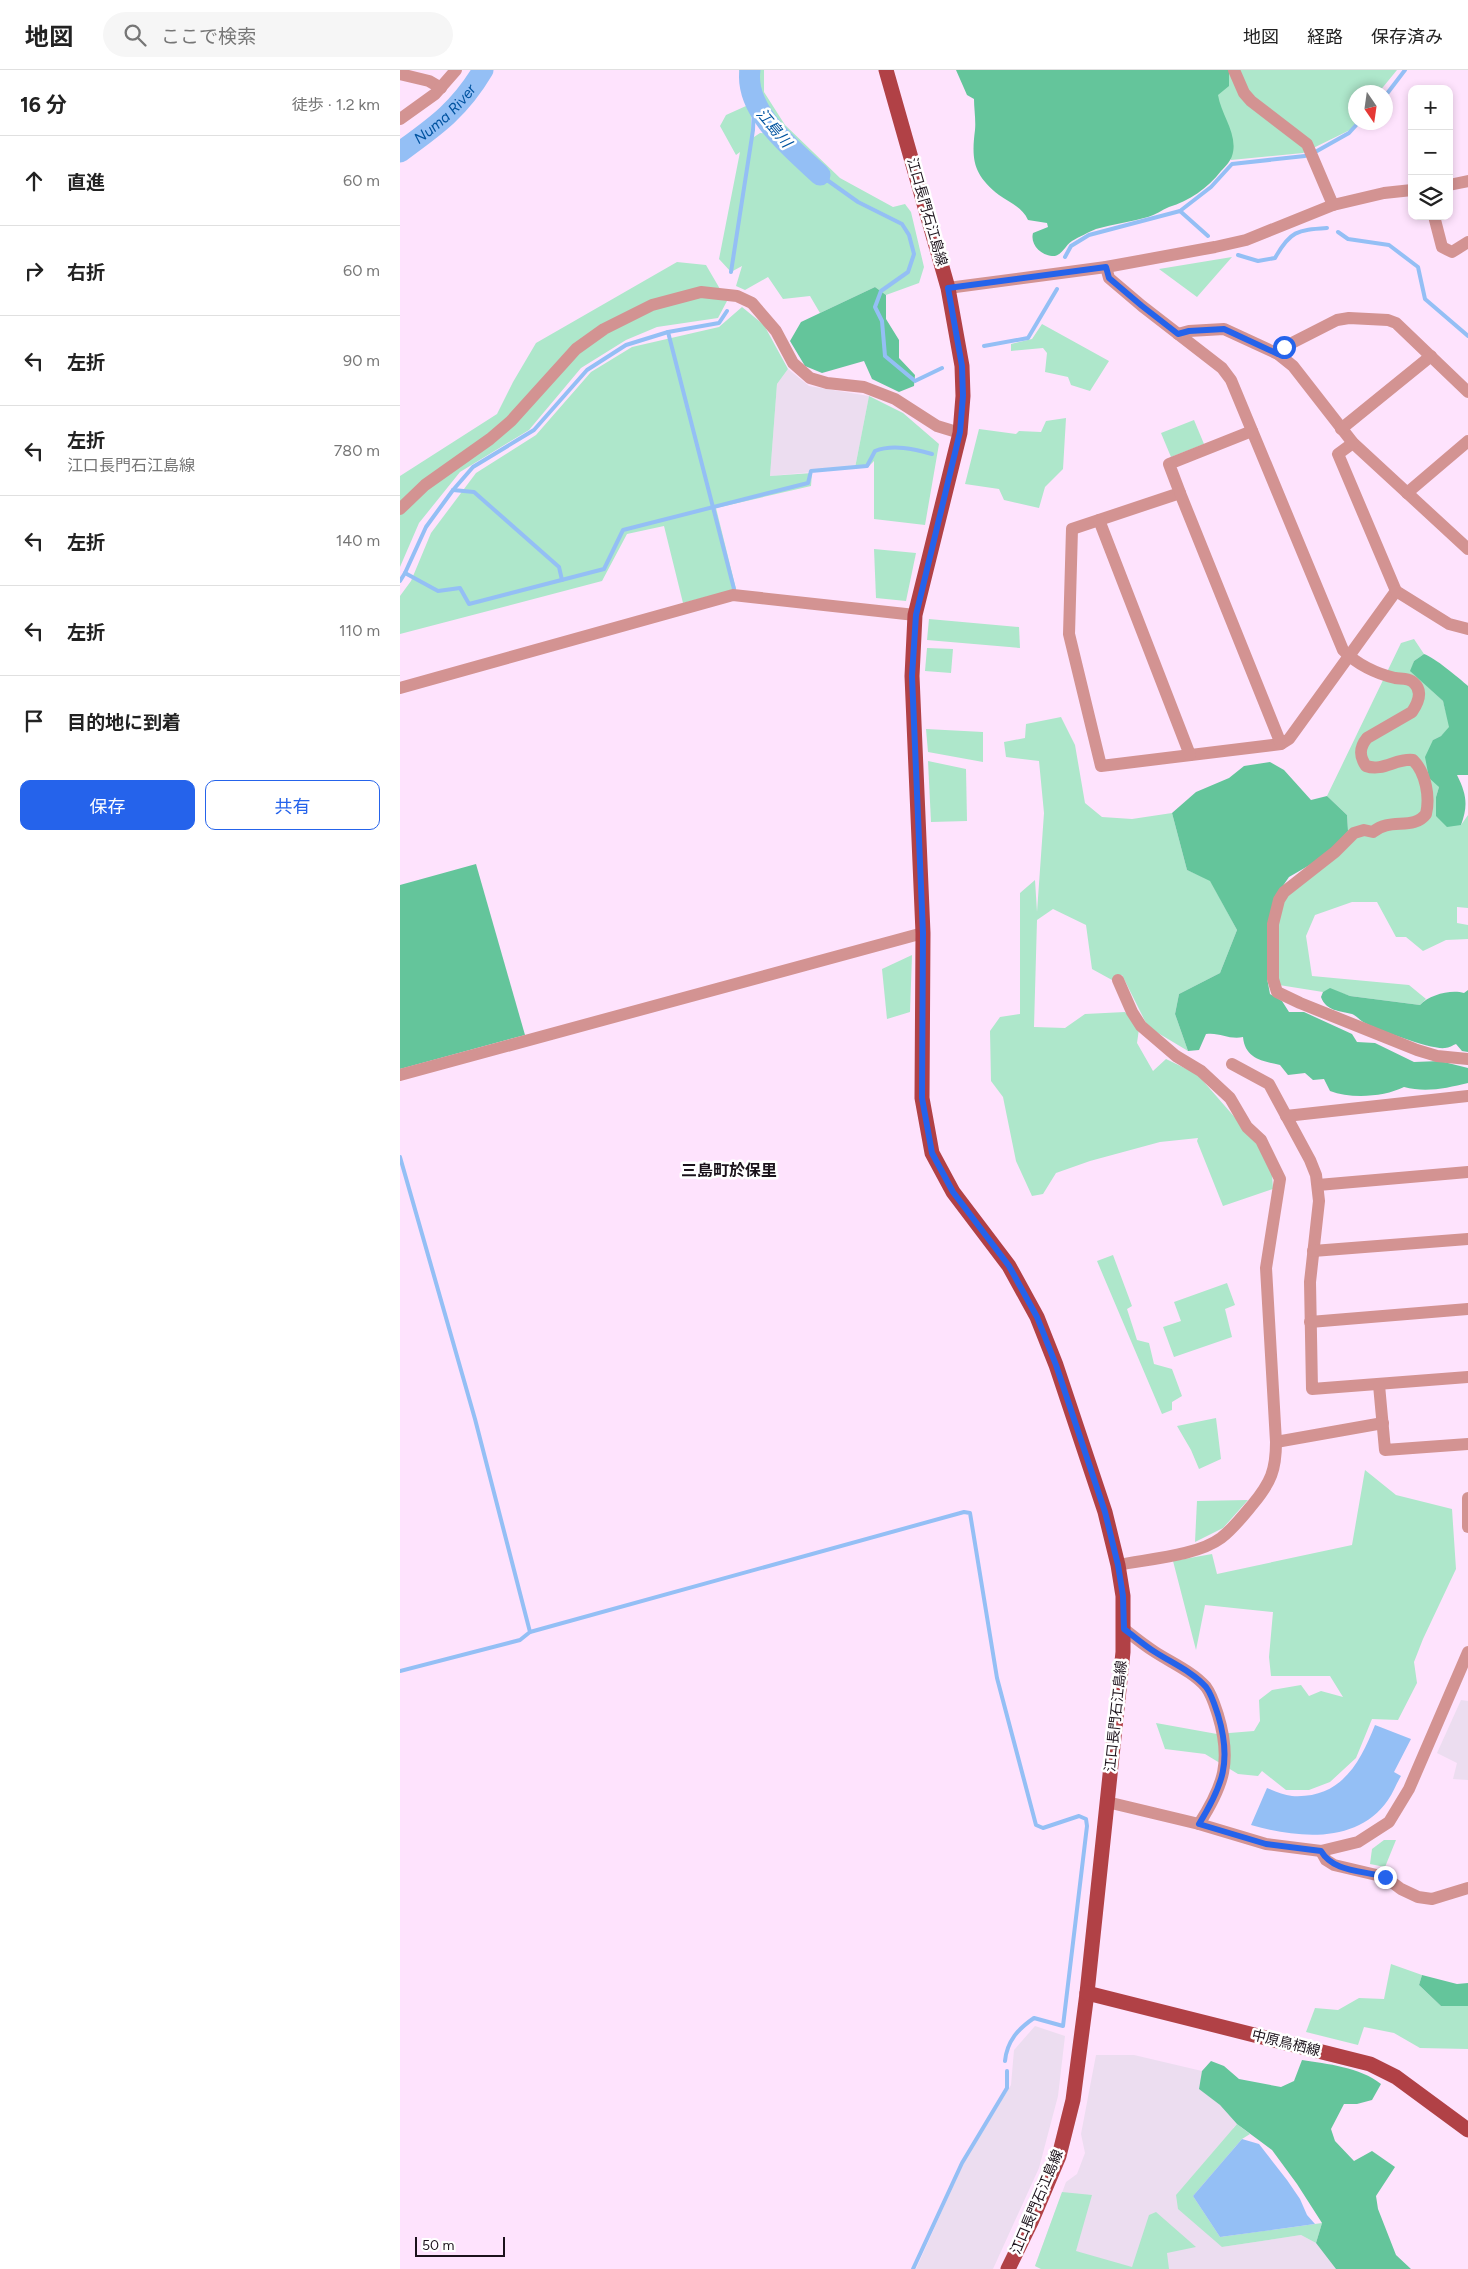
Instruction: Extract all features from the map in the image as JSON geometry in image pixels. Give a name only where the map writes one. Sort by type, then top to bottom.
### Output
[{"type":"main road","name":"江口長門石江島線","points":[[886,70],[948,288],[962,366],[963,396],[960,432],[916,615],[912,676],[923,933],[922,1098],[932,1153],[953,1192],[1009,1266],[1037,1317],[1056,1365],[1105,1512],[1118,1565],[1123,1596],[1124,1629],[1107,1802],[1087,1993],[1073,2100],[1059,2156],[1032,2222],[1008,2269]]},
{"type":"main road","name":"中原鳥栖線","points":[[1087,1993],[1370,2064],[1396,2078],[1468,2130]]},
{"type":"street","points":[[400,119],[441,88],[456,70]]},
{"type":"street","points":[[1234,70],[1244,93],[1251,101],[1307,144],[1334,205]]},
{"type":"street","points":[[400,74],[429,81],[441,88]]},
{"type":"street","points":[[1453,184],[1468,181]]},
{"type":"street","points":[[948,288],[1106,267],[1246,240],[1334,205],[1384,193],[1408,190]]},
{"type":"street","points":[[1435,220],[1442,247],[1452,252],[1468,242]]},
{"type":"street","points":[[1106,267],[1109,278],[1222,368],[1231,380],[1343,650],[1350,657],[1372,670],[1410,680],[1416,684],[1419,694],[1417,704],[1412,712],[1366,738],[1360,752],[1366,766],[1374,769],[1406,759],[1413,760],[1419,765],[1424,776],[1428,806],[1426,814],[1417,822],[1389,823],[1378,827],[1373,832],[1364,830],[1354,834],[1335,852],[1284,892],[1279,900],[1273,924],[1274,986],[1281,994],[1300,1003],[1417,1050],[1437,1056],[1468,1059]]},
{"type":"street","points":[[400,509],[425,485],[490,439],[511,421],[533,394],[583,344],[604,329],[652,305],[701,292],[737,296],[752,303],[776,331],[793,363],[810,378],[827,383],[864,387],[895,399],[937,426],[960,432]]},
{"type":"street","points":[[1278,354],[1284,347],[1337,320],[1349,318],[1388,320],[1396,323],[1468,392]]},
{"type":"street","points":[[1178,334],[1189,331],[1224,329],[1278,354],[1293,366],[1353,443],[1468,549]]},
{"type":"street","points":[[1341,429],[1431,356]]},
{"type":"street","points":[[1252,431],[1169,464],[1281,744]]},
{"type":"street","points":[[1407,493],[1468,441]]},
{"type":"street","points":[[1353,443],[1338,454],[1396,591],[1449,624],[1468,629]]},
{"type":"street","points":[[1180,492],[1072,529],[1070,634],[1101,766],[1281,744],[1289,739],[1396,591]]},
{"type":"street","points":[[1099,520],[1190,755]]},
{"type":"street","points":[[400,688],[733,595],[916,615]]},
{"type":"street","points":[[400,1075],[923,933]]},
{"type":"street","points":[[1118,980],[1132,1012],[1141,1026],[1176,1056],[1201,1071],[1230,1098],[1247,1127],[1261,1140],[1280,1179],[1266,1268],[1276,1442],[1276,1462],[1272,1477],[1248,1510],[1220,1539],[1206,1546],[1182,1553],[1118,1565]]},
{"type":"street","points":[[1232,1064],[1269,1084],[1310,1160],[1318,1185],[1319,1201],[1313,1251],[1310,1322],[1312,1389],[1468,1377]]},
{"type":"street","points":[[1286,1116],[1468,1096]]},
{"type":"street","points":[[1318,1185],[1468,1172]]},
{"type":"street","points":[[1313,1251],[1468,1240]]},
{"type":"street","points":[[1310,1322],[1468,1309]]},
{"type":"street","points":[[1379,1385],[1385,1450],[1468,1444]]},
{"type":"street","points":[[1276,1442],[1383,1423]]},
{"type":"street","points":[[1468,1498],[1468,1527]]},
{"type":"street","points":[[1124,1629],[1196,1678],[1207,1688],[1212,1698],[1221,1725],[1226,1760],[1221,1783],[1199,1824]]},
{"type":"street","points":[[1107,1802],[1199,1824],[1266,1844],[1321,1851],[1358,1842],[1389,1822],[1409,1789],[1468,1652]]},
{"type":"street","points":[[1321,1851],[1326,1860],[1334,1865],[1385,1877],[1401,1889],[1418,1897],[1432,1899],[1468,1888]]},
{"type":"shaded area","points":[[788,369],[809,386],[869,396],[855,468],[770,476],[777,384]]},
{"type":"shaded area","points":[[1461,1700],[1468,1701],[1468,1780],[1453,1779],[1457,1763],[1437,1753]]},
{"type":"shaded area","points":[[1035,2026],[1065,2036],[1058,2096],[1039,2168],[993,2269],[916,2269],[964,2162],[1011,2085],[1014,2050]]},
{"type":"shaded area","points":[[1096,2055],[1134,2055],[1202,2071],[1200,2089],[1220,2105],[1237,2124],[1233,2128],[1222,2247],[1301,2235],[1316,2243],[1336,2269],[1041,2269],[1035,2266],[1066,2182],[1077,2174],[1085,2153],[1081,2134]]},
{"type":"green space","points":[[739,70],[746,70],[751,107],[751,139],[760,133],[781,134],[760,96],[758,70],[764,70],[764,92],[785,125],[840,178],[893,207],[905,204],[911,212],[924,267],[919,283],[886,295],[875,287],[820,313],[810,296],[783,299],[768,277],[745,290],[736,286],[742,266],[731,272],[719,259],[740,152],[736,155],[720,126],[726,115],[746,106]]},
{"type":"green space","points":[[956,70],[1229,70],[1229,86],[1218,95],[1233,140],[1232,156],[1210,183],[1184,201],[1148,217],[1096,229],[1072,241],[1058,255],[1044,254],[1037,248],[1032,237],[1033,233],[1048,227],[1047,223],[1028,220],[1019,208],[999,195],[979,174],[974,159],[974,99],[967,95]]},
{"type":"green space","points":[[1215,70],[1397,70],[1385,85],[1348,85],[1348,130],[1350,130],[1303,153],[1231,160],[1205,77]]},
{"type":"green space","points":[[1232,257],[1197,297],[1159,269]]},
{"type":"green space","points":[[677,262],[706,265],[727,301],[718,318],[657,327],[626,340],[581,368],[529,430],[460,472],[419,523],[400,567],[400,476],[497,414],[536,343]]},
{"type":"green space","points":[[875,287],[886,295],[886,319],[899,340],[899,358],[915,375],[914,386],[899,392],[872,379],[864,361],[822,373],[805,366],[790,341],[801,322]]},
{"type":"green space","points":[[742,307],[764,325],[788,369],[777,384],[770,476],[812,473],[811,486],[716,508],[736,589],[683,603],[664,526],[627,534],[602,581],[400,634],[400,596],[411,581],[431,533],[476,473],[536,435],[591,372],[632,347],[719,327]]},
{"type":"green space","points":[[1042,324],[1109,361],[1090,391],[1071,385],[1068,377],[1045,372],[1047,353],[1043,348],[1011,351],[1011,344],[1032,339]]},
{"type":"green space","points":[[869,396],[903,413],[939,444],[925,525],[874,519],[874,461],[868,467],[855,468]]},
{"type":"green space","points":[[1066,418],[1063,469],[1045,487],[1039,508],[1004,500],[999,489],[965,484],[979,429],[1016,434],[1019,431],[1041,432],[1046,421]]},
{"type":"green space","points":[[1194,420],[1204,444],[1171,457],[1161,433]]},
{"type":"green space","points":[[874,549],[916,553],[906,601],[876,598]]},
{"type":"green space","points":[[929,619],[1019,627],[1020,648],[927,640]]},
{"type":"green space","points":[[1414,639],[1424,654],[1414,661],[1411,671],[1443,701],[1450,727],[1441,736],[1433,740],[1439,787],[1436,797],[1461,825],[1468,815],[1468,908],[1457,907],[1457,923],[1468,925],[1468,939],[1446,940],[1423,951],[1406,937],[1396,937],[1377,902],[1352,902],[1315,915],[1306,936],[1312,976],[1409,985],[1426,999],[1420,1005],[1350,996],[1330,989],[1323,992],[1279,985],[1276,930],[1284,900],[1348,831],[1347,815],[1327,796],[1401,643]]},
{"type":"green space","points":[[927,648],[953,649],[951,673],[925,671]]},
{"type":"green space","points":[[1424,654],[1440,663],[1468,686],[1468,775],[1457,775],[1465,800],[1465,812],[1461,825],[1447,827],[1436,816],[1436,797],[1439,787],[1429,778],[1425,757],[1433,740],[1441,736],[1449,727],[1443,701],[1410,671],[1414,661]]},
{"type":"green space","points":[[1061,717],[1075,745],[1085,803],[1102,817],[1132,819],[1172,813],[1187,870],[1210,880],[1237,930],[1220,973],[1179,994],[1175,1014],[1188,1051],[1148,1027],[1122,975],[1112,980],[1092,969],[1086,925],[1053,909],[1037,920],[1034,1027],[1065,1028],[1085,1014],[1125,1012],[1139,1029],[1137,1043],[1153,1071],[1166,1059],[1197,1074],[1258,1144],[1272,1173],[1273,1189],[1223,1206],[1197,1141],[1198,1138],[1160,1142],[1090,1161],[1056,1173],[1043,1194],[1032,1196],[1016,1161],[1003,1097],[991,1081],[990,1031],[1000,1017],[1020,1014],[1020,893],[1035,880],[1037,912],[1044,813],[1039,761],[1006,757],[1004,742],[1025,738],[1026,724]]},
{"type":"green space","points":[[926,729],[983,732],[983,762],[928,752]]},
{"type":"green space","points":[[928,761],[966,769],[967,821],[931,822]]},
{"type":"green space","points":[[1270,762],[1284,770],[1311,800],[1327,796],[1347,815],[1348,831],[1327,855],[1289,877],[1278,893],[1267,978],[1270,994],[1282,1001],[1289,1012],[1304,1012],[1352,1034],[1357,1042],[1375,1043],[1414,1062],[1440,1061],[1468,1068],[1468,1083],[1452,1087],[1420,1090],[1404,1087],[1387,1093],[1367,1096],[1338,1094],[1330,1091],[1324,1079],[1313,1080],[1305,1073],[1288,1075],[1280,1065],[1255,1057],[1247,1050],[1243,1037],[1233,1038],[1206,1034],[1199,1050],[1188,1051],[1175,1014],[1179,994],[1220,973],[1237,930],[1210,881],[1187,870],[1172,813],[1196,792],[1229,778],[1244,766]]},
{"type":"green space","points":[[476,864],[525,1035],[400,1069],[400,885]]},
{"type":"green space","points":[[912,955],[910,1012],[887,1019],[882,969]]},
{"type":"green space","points":[[1330,988],[1350,996],[1420,1005],[1429,998],[1440,994],[1464,993],[1468,990],[1468,1052],[1462,1051],[1456,1044],[1445,1048],[1438,1048],[1418,1043],[1372,1026],[1352,1014],[1334,1010],[1323,1002],[1321,997],[1323,992]]},
{"type":"green space","points":[[1113,1255],[1132,1306],[1127,1309],[1137,1340],[1149,1343],[1154,1364],[1172,1369],[1182,1396],[1172,1402],[1172,1410],[1162,1414],[1097,1261]]},
{"type":"green space","points":[[1227,1283],[1235,1305],[1225,1309],[1232,1337],[1174,1357],[1163,1327],[1181,1321],[1174,1302]]},
{"type":"green space","points":[[1216,1418],[1221,1459],[1199,1469],[1191,1450],[1177,1426]]},
{"type":"green space","points":[[1365,1470],[1396,1495],[1452,1509],[1456,1569],[1414,1662],[1417,1683],[1398,1720],[1372,1719],[1356,1758],[1330,1782],[1309,1790],[1286,1790],[1262,1771],[1258,1776],[1238,1774],[1205,1754],[1165,1749],[1156,1723],[1217,1734],[1254,1731],[1260,1721],[1259,1700],[1272,1690],[1301,1685],[1309,1696],[1321,1691],[1343,1697],[1330,1676],[1271,1676],[1269,1657],[1273,1612],[1205,1605],[1196,1650],[1173,1561],[1212,1554],[1217,1574],[1352,1545]]},
{"type":"green space","points":[[1248,1500],[1223,1528],[1195,1542],[1197,1501]]},
{"type":"green space","points":[[1384,1840],[1396,1840],[1385,1867],[1370,1864],[1372,1849]]},
{"type":"green space","points":[[1391,1964],[1422,1975],[1419,1985],[1441,2006],[1468,2006],[1468,2049],[1420,2048],[1394,2033],[1364,2027],[1358,2045],[1306,2032],[1315,2008],[1338,2010],[1359,1998],[1384,1999]]},
{"type":"green space","points":[[1422,1975],[1457,1984],[1468,1983],[1468,2006],[1441,2006],[1419,1985]]},
{"type":"green space","points":[[1302,2060],[1353,2070],[1373,2078],[1381,2084],[1372,2100],[1357,2104],[1344,2104],[1331,2129],[1335,2141],[1354,2161],[1372,2151],[1395,2167],[1376,2196],[1378,2209],[1396,2255],[1411,2269],[1336,2269],[1316,2243],[1322,2223],[1272,2150],[1237,2124],[1220,2105],[1199,2089],[1202,2071],[1211,2061],[1224,2066],[1239,2079],[1281,2087],[1294,2081]]},
{"type":"green space","points":[[1237,2124],[1250,2134],[1242,2139],[1193,2196],[1220,2237],[1322,2223],[1316,2243],[1301,2235],[1222,2247],[1178,2209],[1176,2195]]},
{"type":"green space","points":[[1062,2192],[1092,2195],[1076,2251],[1132,2267],[1149,2215],[1156,2212],[1196,2247],[1167,2253],[1169,2269],[1041,2269],[1035,2266]]},
{"type":"water","points":[[1375,1725],[1411,1739],[1394,1772],[1401,1776],[1388,1800],[1375,1815],[1360,1825],[1343,1831],[1325,1834],[1287,1833],[1251,1825],[1267,1788],[1292,1796],[1324,1792],[1336,1785],[1346,1776],[1363,1753]]},
{"type":"water","points":[[1242,2139],[1259,2144],[1287,2180],[1300,2199],[1307,2215],[1315,2224],[1220,2237],[1193,2196]]},
{"type":"waterway","name":"Numa River","points":[[400,152],[446,116],[465,96],[483,70]]},
{"type":"waterway","name":"江島川","points":[[750,70],[750,85],[754,100],[762,114],[784,141],[820,175]]},
{"type":"waterway","points":[[1393,86],[1405,70]]},
{"type":"waterway","points":[[731,272],[753,130],[754,103]]},
{"type":"waterway","points":[[1317,151],[1352,130]]},
{"type":"waterway","points":[[1180,211],[1211,187],[1232,164],[1305,156]]},
{"type":"waterway","points":[[820,175],[858,202],[902,224],[909,235],[914,254],[908,272],[881,291],[875,307],[882,321],[885,356],[915,381],[942,368]]},
{"type":"waterway","points":[[1065,257],[1071,246],[1089,235],[1180,211],[1208,236]]},
{"type":"waterway","points":[[1238,255],[1258,261],[1275,258],[1285,242],[1295,234],[1301,231],[1327,228]]},
{"type":"waterway","points":[[1338,232],[1348,239],[1389,245],[1418,267],[1425,299],[1468,336]]},
{"type":"waterway","points":[[984,346],[1028,338],[1057,289]]},
{"type":"waterway","points":[[400,581],[426,527],[453,490],[473,467],[534,430],[587,370],[626,345],[668,332],[719,323],[727,311]]},
{"type":"waterway","points":[[668,332],[734,589]]},
{"type":"waterway","points":[[405,573],[438,591],[460,588],[469,604],[604,569],[623,530],[808,483],[811,471],[867,466],[875,451],[882,449],[903,448],[932,454]]},
{"type":"waterway","points":[[453,490],[474,492],[559,567],[562,580]]},
{"type":"waterway","points":[[400,1157],[475,1419],[530,1632],[520,1640],[400,1671]]},
{"type":"waterway","points":[[530,1632],[964,1512],[970,1513],[997,1678],[1036,1825],[1043,1828],[1079,1816],[1086,1819],[1087,1826],[1063,2026],[1034,2018],[1014,2036],[1008,2047],[1005,2061]]},
{"type":"waterway","points":[[913,2269],[962,2163],[1007,2088],[1007,2071]]},
{"type":"district","name":"三島町於保里","points":[[729,1170]]},
{"type":"route","points":[[1284,347],[1278,354],[1224,329],[1189,331],[1178,334],[1109,278],[1106,267],[948,288],[962,366],[963,396],[960,432],[916,615],[912,676],[923,933],[922,1098],[932,1153],[953,1192],[1009,1266],[1037,1317],[1056,1365],[1105,1512],[1118,1565],[1123,1596],[1124,1629],[1196,1678],[1207,1688],[1212,1698],[1221,1725],[1226,1760],[1221,1783],[1199,1824],[1266,1844],[1321,1851],[1326,1860],[1334,1865],[1385,1877]]}]
